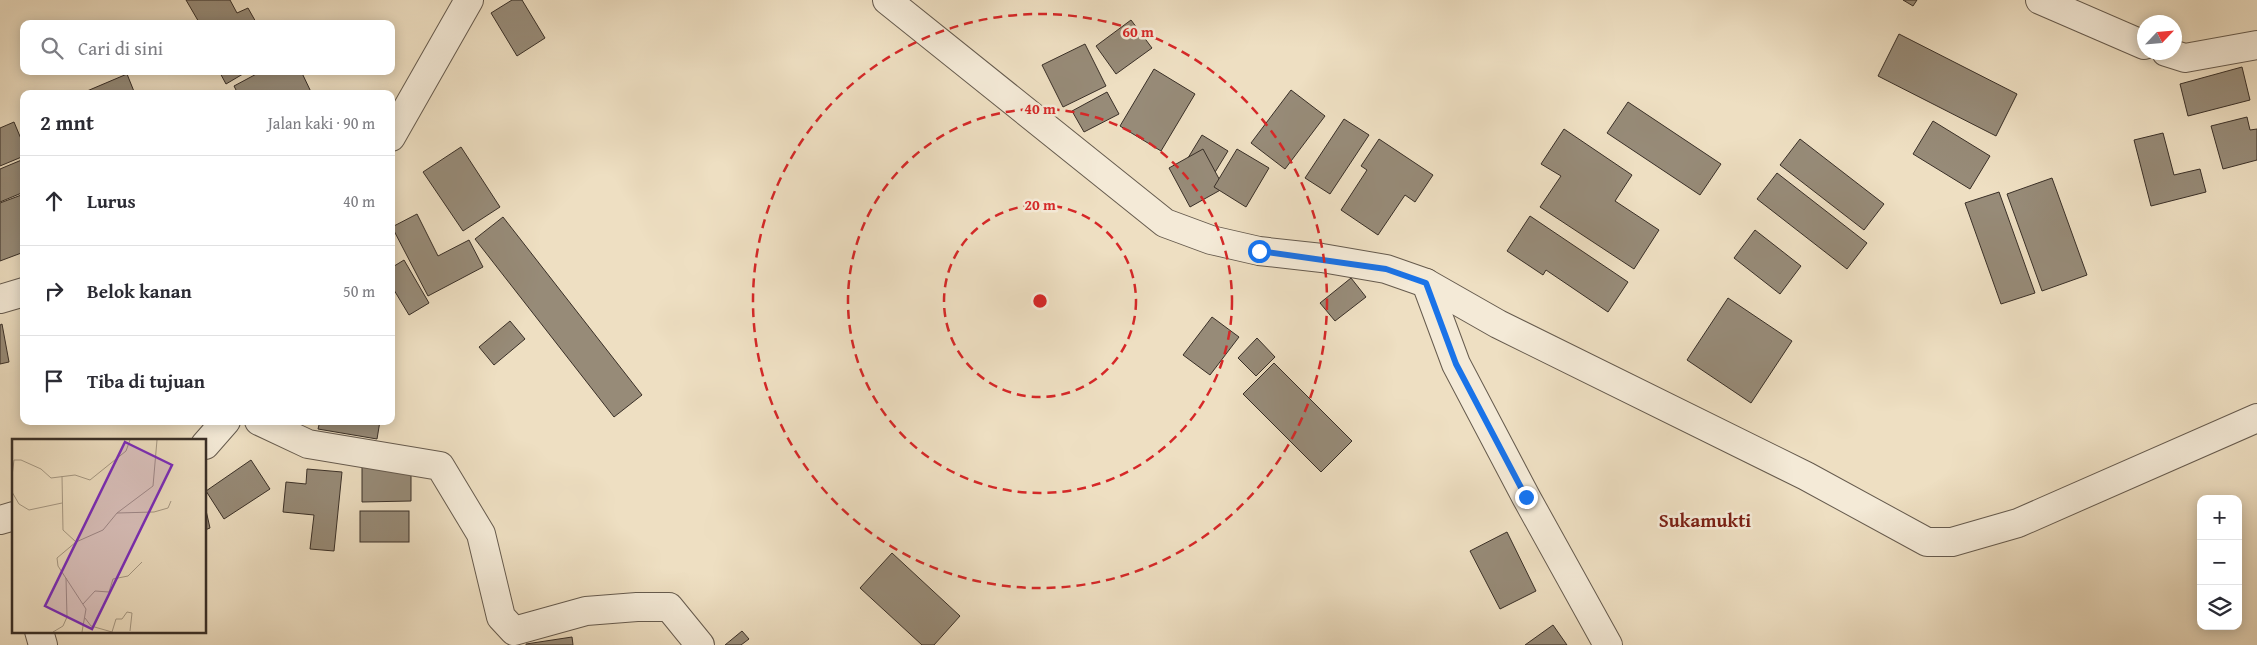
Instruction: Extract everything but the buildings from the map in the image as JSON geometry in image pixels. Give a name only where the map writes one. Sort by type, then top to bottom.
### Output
[{"type":"street","points":[[395,130],[469,0]]},
{"type":"street","points":[[888,0],[1165,223],[1196,236],[1259,251],[1386,269],[1426,283],[1498,324],[1806,476],[1927,542],[1952,542],[2018,523],[2257,418]]},
{"type":"street","points":[[2040,0],[2137,42]]},
{"type":"street","points":[[2182,57],[2257,45]]},
{"type":"street","points":[[395,95],[429,73]]},
{"type":"street","points":[[1426,283],[1456,364],[1526,497],[1608,645]]},
{"type":"street","points":[[0,299],[20,293]]},
{"type":"street","points":[[206,444],[222,425]]},
{"type":"street","points":[[268,425],[308,444],[440,466],[481,534],[501,618],[514,631],[586,612],[637,607],[669,607],[700,645]]},
{"type":"street","points":[[39,632],[43,645]]},
{"type":"district","name":"Sukamukti","points":[[1705,520]]},
{"type":"route","points":[[1259,251],[1322,258],[1386,269],[1426,283],[1456,364],[1526,497]]}]
